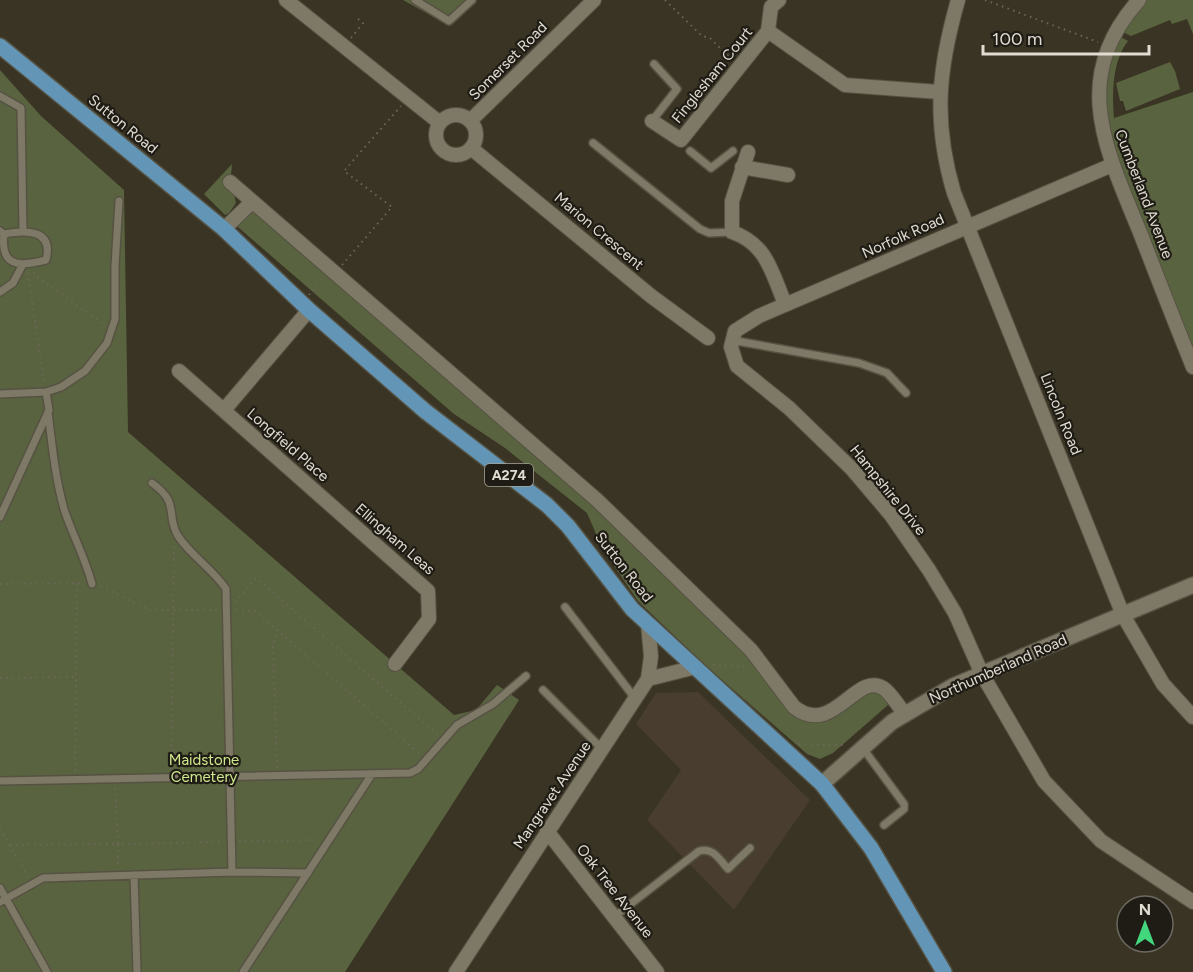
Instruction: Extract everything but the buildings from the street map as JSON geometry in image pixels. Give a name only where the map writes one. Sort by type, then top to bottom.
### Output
[{"type":"main road","name":"Sutton Road","points":[[0,46],[224,229],[306,307],[425,411],[547,505],[568,526],[632,609],[822,784],[871,848],[938,968]]},
{"type":"street","points":[[286,0],[440,123]]},
{"type":"street","name":"Somerset Road","points":[[470,121],[594,0]]},
{"type":"street","name":"Finglesham Court","points":[[652,121],[686,145],[740,67],[768,32],[771,8],[779,0]]},
{"type":"street","name":"Lincoln Road","points":[[958,0],[946,42],[939,92],[939,123],[946,165],[1122,615],[1164,684],[1193,717]]},
{"type":"street","name":"Cumberland Avenue","points":[[1138,0],[1120,24],[1110,46],[1100,83],[1098,106],[1102,132],[1112,165],[1193,367]]},
{"type":"street","name":"Finglesham Court","points":[[768,32],[845,85],[939,92]]},
{"type":"street","points":[[454,115],[470,121],[476,136],[471,148],[457,154],[442,149],[436,138],[440,123],[454,115]]},
{"type":"street","name":"Marion Crescent","points":[[471,148],[651,296],[708,338]]},
{"type":"street","points":[[748,152],[732,201],[732,232],[754,242],[761,250],[785,304]]},
{"type":"street","name":"Norfolk Road","points":[[731,340],[739,327],[785,304],[1112,165]]},
{"type":"street","points":[[742,167],[788,175]]},
{"type":"street","name":"Sutton Road","points":[[230,182],[597,500],[751,650],[794,707],[807,715],[827,714],[860,690],[875,686],[883,688],[904,714]]},
{"type":"street","points":[[224,229],[252,202]]},
{"type":"street","name":"Longfield Place","points":[[224,410],[306,307]]},
{"type":"street","name":"Hampshire Drive","points":[[731,340],[732,357],[737,366],[823,439],[891,515],[946,598],[982,674],[1022,747],[1044,781],[1101,841],[1193,902]]},
{"type":"street","name":"Longfield Place","points":[[179,371],[330,504]]},
{"type":"street","name":"Ellingham Leas","points":[[330,504],[428,591],[429,619],[395,664]]},
{"type":"street","name":"Northumberland Road","points":[[822,784],[862,747],[904,714],[953,686],[1193,585]]},
{"type":"street","points":[[648,624],[651,656],[648,679],[696,667]]},
{"type":"street","name":"Mangravet Avenue","points":[[456,972],[547,831],[603,750],[634,697],[648,679]]},
{"type":"street","name":"Oak Tree Avenue","points":[[547,831],[657,972]]},
{"type":"lane","points":[[415,0],[449,21],[472,0]]},
{"type":"lane","points":[[652,121],[677,89],[654,64]]},
{"type":"lane","points":[[0,96],[21,108],[23,232]]},
{"type":"lane","points":[[593,143],[700,229],[709,233],[732,232]]},
{"type":"lane","points":[[686,145],[711,168],[733,151]]},
{"type":"lane","points":[[1,393],[46,392],[61,387],[85,371],[107,344],[116,319],[114,266],[119,201]]},
{"type":"lane","points":[[2,232],[39,235],[46,241],[49,249],[46,260],[27,264],[12,263],[5,258],[2,232]]},
{"type":"lane","points":[[0,292],[13,284],[27,264]]},
{"type":"lane","points":[[731,340],[859,363],[887,373],[906,393]]},
{"type":"lane","points":[[46,392],[56,475],[65,511],[83,552],[92,584]]},
{"type":"lane","points":[[0,517],[48,412]]},
{"type":"lane","points":[[152,483],[169,499],[176,532],[184,544],[219,578],[226,589],[232,872]]},
{"type":"lane","points":[[565,607],[634,697]]},
{"type":"lane","points":[[0,781],[410,773],[418,769],[457,725],[493,704],[526,676]]},
{"type":"lane","points":[[543,690],[603,750]]},
{"type":"lane","points":[[862,747],[904,804],[904,809],[884,825]]},
{"type":"lane","points":[[243,972],[372,774]]},
{"type":"lane","points":[[615,916],[699,851],[706,849],[712,851],[728,869],[750,848]]},
{"type":"lane","points":[[3,900],[44,878],[232,872],[308,873]]},
{"type":"lane","points":[[134,875],[137,972]]},
{"type":"lane","points":[[0,888],[3,900],[47,972]]},
{"type":"path","points":[[665,0],[740,67]]},
{"type":"path","points":[[985,0],[1110,46]]},
{"type":"path","points":[[344,47],[363,23],[358,19],[360,16]]},
{"type":"path","points":[[306,307],[333,271],[392,207],[344,171],[409,97]]},
{"type":"path","points":[[27,264],[36,276],[113,330]]},
{"type":"path","points":[[27,264],[46,392]]},
{"type":"path","points":[[171,779],[174,544]]},
{"type":"path","points":[[228,610],[256,578],[444,740]]},
{"type":"path","points":[[75,780],[77,582]]},
{"type":"path","points":[[277,776],[273,646],[279,632]]},
{"type":"path","points":[[696,667],[708,665],[764,668]]},
{"type":"path","points":[[0,678],[76,677]]},
{"type":"path","points":[[778,744],[844,745]]},
{"type":"path","points":[[115,780],[118,876]]},
{"type":"path","points":[[0,829],[33,884]]},
{"type":"path","points":[[10,845],[330,840]]},
{"type":"shaded area","points":[[698,692],[810,800],[734,910],[647,820],[681,770],[636,724],[656,693]]},
{"type":"green space","points":[[403,0],[474,0],[448,25]]},
{"type":"green space","points":[[1146,0],[1193,0],[1193,34],[1187,19],[1172,24],[1170,20],[1131,36],[1123,32]]},
{"type":"green space","points":[[1119,36],[1128,41],[1116,68],[1113,88],[1114,118],[1193,92],[1193,355],[1109,142],[1102,103],[1108,64]]},
{"type":"green space","points":[[1170,62],[1180,89],[1126,111],[1123,101],[1120,101],[1116,83]]},
{"type":"green space","name":"Maidstone Cemetery","points":[[0,70],[41,116],[124,190],[128,432],[454,715],[476,710],[497,685],[519,700],[345,972],[0,972]]},
{"type":"green space","points":[[232,164],[231,175],[225,183],[233,190],[236,203],[225,215],[204,194]]},
{"type":"green space","points":[[248,210],[256,210],[597,506],[732,637],[799,717],[873,689],[886,697],[888,705],[833,753],[820,759],[807,754],[705,665],[638,601],[603,550],[587,513],[505,448],[454,414],[239,228],[235,223]]}]
